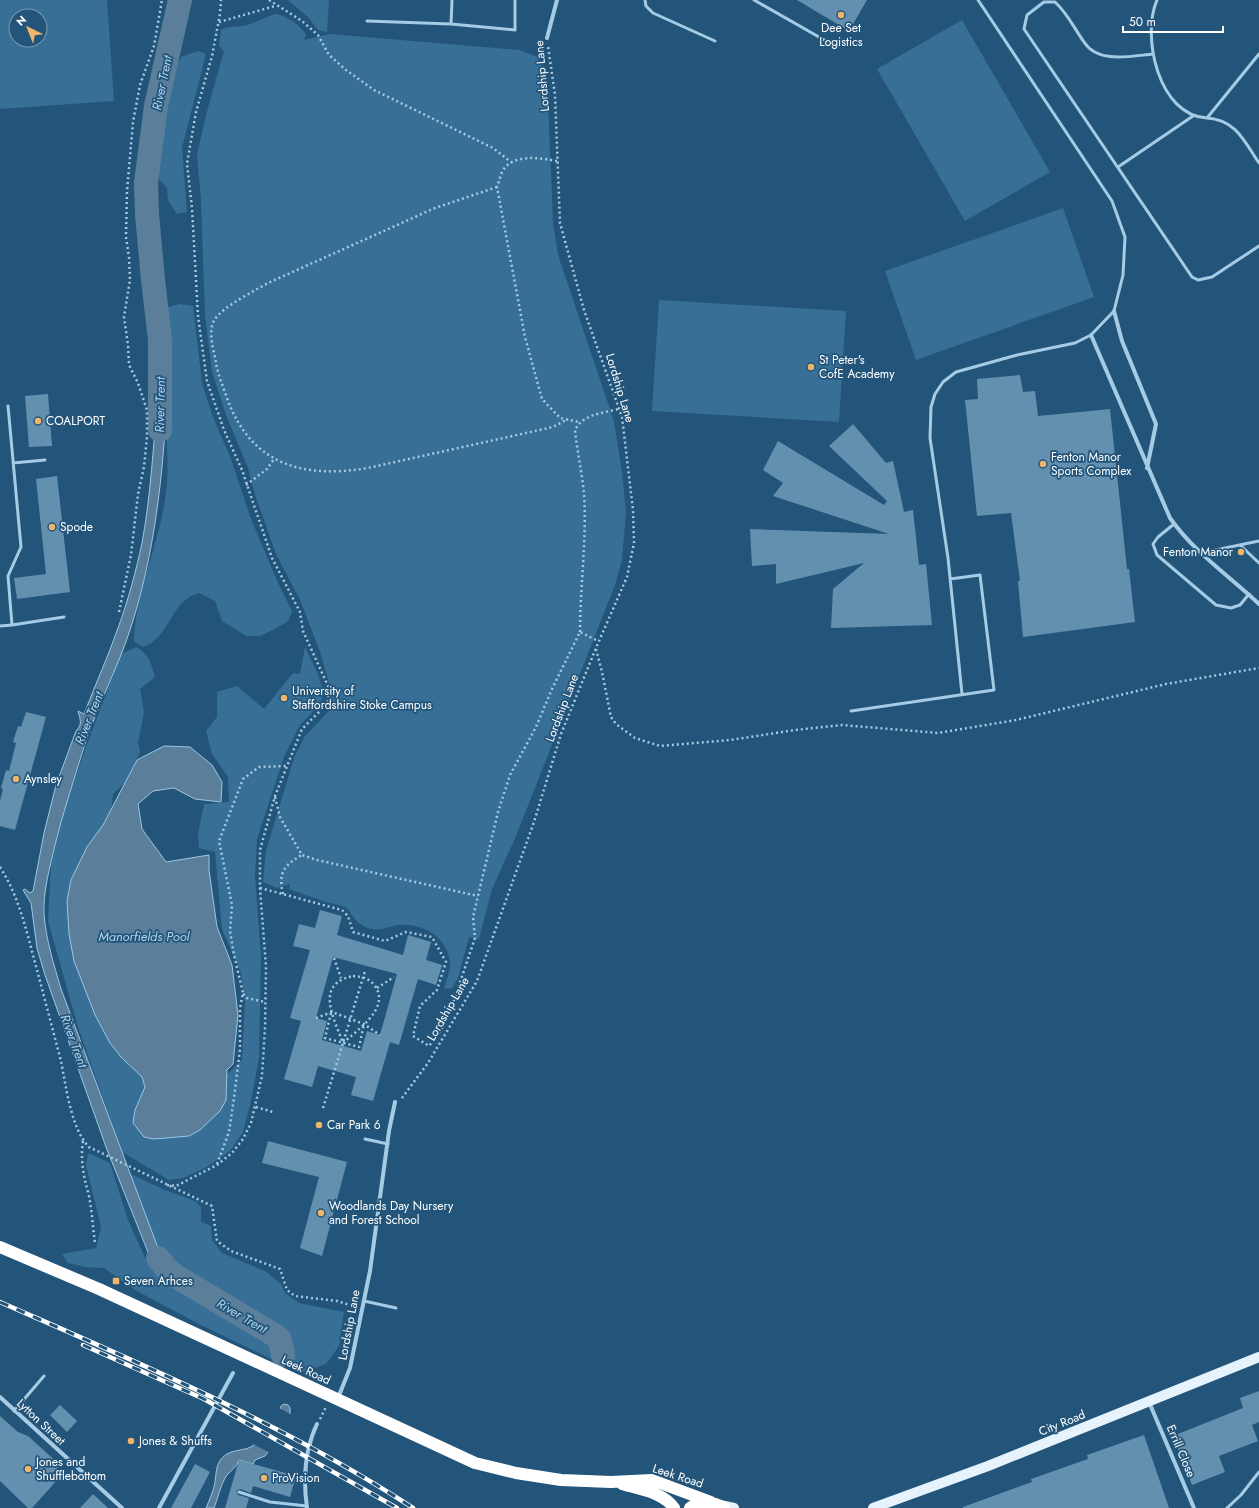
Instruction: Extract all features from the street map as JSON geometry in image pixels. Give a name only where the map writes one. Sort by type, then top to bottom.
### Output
[{"type":"highway","name":"Leek Road","points":[[0,1247],[99,1289],[475,1463],[516,1473],[561,1480],[611,1482],[652,1480],[718,1505]]},
{"type":"highway","name":"Leek Road","points":[[611,1482],[649,1491],[662,1498],[674,1508]]},
{"type":"highway","points":[[690,1508],[702,1502],[718,1505]]},
{"type":"main road","name":"City Road","points":[[873,1508],[988,1466],[1259,1357]]},
{"type":"main road","points":[[718,1505],[734,1508]]},
{"type":"street","name":"Lordship Lane","points":[[547,38],[557,0]]},
{"type":"street","points":[[1114,312],[1122,341],[1156,424],[1147,468]]},
{"type":"street","points":[[1091,335],[1147,468],[1174,524],[1201,554],[1259,604]]},
{"type":"street","name":"Lordship Lane","points":[[334,1398],[350,1368],[364,1301],[370,1271],[395,1102]]},
{"type":"street","points":[[159,1508],[233,1373]]},
{"type":"street","name":"Lytton Street","points":[[0,1397],[122,1508]]},
{"type":"street","name":"Errill Close","points":[[1149,1401],[1194,1508]]},
{"type":"street","points":[[307,1507],[304,1479],[309,1441],[318,1424]]},
{"type":"lane","points":[[451,24],[452,0]]},
{"type":"lane","points":[[367,21],[451,24],[515,30],[515,0]]},
{"type":"lane","points":[[645,0],[646,6],[653,13],[715,41]]},
{"type":"lane","points":[[754,0],[826,42]]},
{"type":"lane","points":[[962,694],[950,579],[930,438],[931,407],[935,394],[943,382],[956,372],[1017,355],[1075,343],[1091,335],[1114,312],[1123,275],[1125,237],[1112,201],[978,0]]},
{"type":"lane","points":[[1157,0],[1152,32],[1153,54],[1161,84],[1184,110],[1193,116],[1226,122],[1236,130],[1259,162]]},
{"type":"lane","points":[[1153,54],[1121,57],[1099,55],[1085,44],[1065,12],[1055,2],[1044,2],[1027,15],[1024,29],[1192,277],[1198,280],[1212,277],[1259,246]]},
{"type":"lane","points":[[1207,118],[1259,54]]},
{"type":"lane","points":[[1118,167],[1193,116]]},
{"type":"lane","points":[[8,406],[21,546],[8,576],[12,625]]},
{"type":"lane","points":[[13,463],[45,460]]},
{"type":"lane","points":[[1174,524],[1158,537],[1153,544],[1157,555],[1216,605],[1231,608],[1240,605],[1249,594]]},
{"type":"lane","points":[[1201,554],[1259,541]]},
{"type":"lane","points":[[1240,545],[1259,563]]},
{"type":"lane","points":[[851,711],[994,690],[980,575],[950,579]]},
{"type":"lane","points":[[0,626],[64,617]]},
{"type":"lane","points":[[365,1139],[388,1144]]},
{"type":"lane","points":[[364,1301],[396,1308]]},
{"type":"lane","points":[[14,1411],[44,1376]]},
{"type":"lane","points":[[1227,1508],[1241,1495],[1259,1472]]},
{"type":"lane","points":[[239,1492],[270,1502],[307,1507]]},
{"type":"path","points":[[119,612],[131,555],[138,494],[144,467],[147,437],[147,410],[138,383],[128,365],[128,345],[124,317],[130,280],[126,237],[127,191],[133,122],[140,85],[154,46],[162,0]]},
{"type":"path","points":[[167,1185],[176,1186],[217,1165],[232,1153],[243,1140],[251,1123],[256,1107],[262,1076],[265,1002],[266,967],[260,888],[260,850],[275,796],[302,729],[320,712],[328,701],[328,686],[303,631],[300,612],[272,558],[207,381],[198,316],[192,208],[187,164],[196,112],[212,56],[219,22],[221,0]]},
{"type":"path","points":[[270,0],[302,21],[318,35],[329,55],[374,90],[493,148],[511,162]]},
{"type":"path","points":[[219,22],[276,5]]},
{"type":"path","name":"Lordship Lane","points":[[395,1102],[401,1099],[421,1073],[450,1028],[477,981],[534,822],[561,734],[598,641],[627,577],[634,543],[633,510],[622,417],[584,310],[560,223],[555,95],[547,38]]},
{"type":"path","points":[[557,161],[521,159],[511,162],[502,171],[497,187],[524,337],[542,399],[560,418],[579,422]]},
{"type":"path","points":[[497,187],[435,208],[268,283],[244,296],[215,319],[211,331],[217,372],[233,416],[249,440],[274,459],[310,471],[344,472],[553,426],[568,419]]},
{"type":"path","points":[[260,888],[342,910],[348,916],[353,932],[373,939],[385,941],[406,932],[432,937],[446,962],[437,990],[420,1006],[413,1036],[429,1046],[441,1030],[467,964],[475,938],[473,917],[498,812],[510,775],[536,727],[552,689],[580,632],[580,599],[584,550],[584,493],[575,430],[579,422],[590,416],[619,409]]},
{"type":"path","points":[[246,485],[267,469],[274,459]]},
{"type":"path","points":[[580,632],[598,641]]},
{"type":"path","points":[[596,648],[611,717],[616,724],[635,738],[660,746],[730,740],[795,730],[842,725],[938,734],[1016,720],[1166,684],[1259,668]]},
{"type":"path","points":[[217,1165],[229,1132],[240,1049],[240,1008],[243,994],[230,931],[232,905],[219,840],[243,779],[259,767],[287,766]]},
{"type":"path","points":[[275,796],[280,817],[302,855],[317,860],[478,896]]},
{"type":"path","points":[[283,894],[280,882],[282,873],[289,862],[302,855]]},
{"type":"path","points":[[0,867],[14,891],[24,923],[78,1131],[83,1141],[89,1147],[212,1206],[217,1241],[231,1251],[280,1269],[287,1290],[295,1296],[337,1301],[362,1310]]},
{"type":"path","points":[[334,958],[341,978]]},
{"type":"path","points":[[323,1108],[364,971]]},
{"type":"path","points":[[353,976],[363,977],[371,981],[377,988],[378,1005],[373,1014],[343,1044],[329,1002],[330,993],[334,985],[341,978],[353,976]]},
{"type":"path","points":[[377,988],[394,977]]},
{"type":"path","points":[[243,994],[247,998],[265,1002]]},
{"type":"path","points":[[332,1012],[325,1038],[359,1047],[364,1024]]},
{"type":"path","points":[[316,1018],[332,1012],[364,1024],[380,1035]]},
{"type":"path","points":[[256,1107],[273,1112]]},
{"type":"path","points":[[83,1141],[80,1157],[89,1197],[95,1243]]},
{"type":"path","points":[[318,1424],[334,1398]]},
{"type":"shaded area","points":[[0,0],[107,0],[114,101],[0,109]]},
{"type":"shaded area","points":[[288,0],[329,0],[327,32],[318,30],[308,17]]},
{"type":"shaded area","points":[[277,14],[290,19],[300,27],[306,34],[304,40],[330,34],[519,50],[540,58],[548,103],[553,223],[558,255],[614,421],[622,472],[626,513],[622,560],[615,585],[516,836],[492,889],[479,939],[469,937],[458,978],[452,988],[444,989],[450,965],[448,953],[439,938],[432,933],[416,926],[407,925],[398,925],[380,929],[364,927],[346,907],[326,902],[289,889],[290,884],[277,888],[263,882],[266,851],[294,758],[305,736],[328,712],[332,693],[320,652],[300,600],[276,554],[255,495],[248,468],[226,415],[212,372],[205,315],[201,201],[197,155],[206,115],[224,51],[219,46],[221,30],[229,27],[247,25],[268,16]]},
{"type":"shaded area","points":[[962,20],[1050,172],[965,221],[877,69]]},
{"type":"shaded area","points":[[198,51],[206,54],[182,148],[187,212],[177,214],[168,200],[167,188],[156,175],[156,161],[161,119],[169,80],[181,57]]},
{"type":"shaded area","points":[[1063,208],[1094,297],[916,360],[885,271]]},
{"type":"shaded area","points":[[659,300],[846,311],[839,422],[652,411]]},
{"type":"shaded area","points":[[180,304],[193,306],[202,383],[213,417],[231,459],[251,519],[278,583],[292,611],[288,621],[275,629],[260,636],[246,636],[222,621],[215,601],[199,593],[189,597],[181,604],[158,637],[151,643],[142,647],[134,641],[139,601],[165,503],[167,483],[164,373],[165,329],[168,307]]},
{"type":"shaded area","points":[[136,647],[147,656],[151,663],[155,677],[140,689],[144,712],[138,743],[140,752],[126,782],[113,794],[111,812],[201,1100],[242,1060],[245,1002],[241,973],[222,929],[215,852],[199,848],[198,834],[204,804],[229,802],[228,777],[212,754],[206,731],[217,717],[217,692],[237,686],[264,709],[293,673],[300,674],[305,647],[317,672],[323,690],[322,699],[311,714],[300,725],[284,757],[257,839],[255,877],[261,955],[259,1058],[251,1101],[243,1132],[230,1151],[205,1168],[183,1178],[169,1180],[122,1152],[78,1027],[48,921],[51,865],[62,816],[121,654]]},
{"type":"shaded area","points":[[88,1153],[110,1163],[128,1220],[146,1260],[252,1324],[275,1345],[277,1351],[283,1355],[289,1350],[288,1339],[281,1331],[203,1285],[173,1265],[162,1255],[126,1172],[165,1190],[195,1201],[201,1207],[201,1222],[211,1226],[212,1240],[222,1253],[265,1271],[281,1284],[285,1293],[299,1303],[344,1312],[339,1346],[326,1364],[303,1372],[269,1358],[197,1323],[135,1290],[104,1268],[85,1267],[68,1263],[62,1254],[96,1248],[101,1227],[86,1165]]},
{"type":"water","points":[[158,397],[167,397],[163,455],[152,542],[146,570],[126,642],[89,732],[65,808],[47,879],[44,914],[48,943],[61,989],[158,1248],[171,1265],[182,1273],[181,1288],[163,1276],[150,1257],[106,1147],[45,975],[37,948],[31,903],[23,890],[25,889],[30,893],[33,891],[44,833],[56,785],[80,724],[78,711],[84,714],[114,639],[132,586],[140,554],[150,489]]},
{"type":"water","name":"Manorfields Pool","points":[[164,746],[190,747],[212,765],[222,782],[221,802],[195,799],[174,788],[153,791],[138,804],[142,829],[166,862],[209,855],[209,870],[217,927],[232,965],[238,1015],[233,1064],[227,1070],[226,1100],[220,1111],[200,1130],[189,1136],[154,1139],[144,1137],[133,1123],[135,1110],[145,1087],[142,1077],[121,1057],[110,1043],[95,1015],[74,961],[69,934],[67,901],[71,880],[87,847],[103,825],[137,760]]},
{"type":"water","points":[[284,1404],[288,1405],[290,1408],[290,1414],[265,1456],[255,1460],[253,1464],[239,1460],[225,1478],[214,1508],[206,1508],[214,1487],[218,1465],[223,1457],[234,1451],[254,1445],[280,1412],[281,1406]]},
{"type":"pier","points":[[279,1408],[292,1415],[270,1453],[253,1444]]},
{"type":"building","name":"Dee Set Logistics","points":[[797,0],[867,0],[849,31]]},
{"type":"building","name":"Fenton Manor Sports Complex","points":[[1020,375],[1023,392],[1035,391],[1038,416],[1110,409],[1127,569],[1129,569],[1135,622],[1023,637],[1018,581],[1020,581],[1011,513],[977,516],[965,400],[978,399],[977,379]]},
{"type":"building","name":"COALPORT","points":[[48,394],[52,446],[29,447],[25,396]]},
{"type":"building","points":[[853,424],[886,463],[893,461],[904,512],[913,510],[919,565],[926,564],[932,625],[831,628],[833,589],[864,563],[776,584],[776,564],[752,566],[750,529],[889,534],[773,496],[783,483],[763,470],[778,441],[884,505],[887,501],[829,446]]},
{"type":"building","name":"Spode","points":[[57,476],[70,592],[17,599],[14,578],[46,574],[36,479]]},
{"type":"building","name":"Aynsley","points":[[26,712],[46,717],[15,830],[0,826],[0,801],[3,789],[1,788],[6,770],[9,771],[16,743],[13,742],[18,726],[21,727]]},
{"type":"building","points":[[320,910],[342,916],[337,935],[403,955],[408,935],[431,942],[426,960],[442,965],[436,985],[418,979],[399,1045],[390,1042],[373,1101],[351,1095],[356,1077],[318,1066],[312,1087],[284,1079],[301,1021],[290,1018],[310,950],[293,946],[299,924],[315,928]],"holes":[[[333,957],[397,974],[380,1035],[367,1031],[361,1051],[322,1040],[327,1021],[316,1018]]]},
{"type":"building","name":"Woodlands Day Nursery and Forest School","points":[[268,1141],[347,1162],[322,1256],[300,1248],[319,1177],[262,1163]]},
{"type":"building","points":[[1259,1391],[1259,1422],[1252,1425],[1258,1441],[1219,1456],[1225,1472],[1192,1485],[1173,1436],[1243,1408],[1240,1398]]},
{"type":"building","points":[[60,1405],[77,1421],[67,1432],[50,1415]]},
{"type":"building","name":"Jones and Shufflebottom","points":[[0,1416],[18,1432],[28,1436],[60,1465],[52,1474],[58,1479],[32,1508],[28,1508],[0,1481]]},
{"type":"building","points":[[1144,1435],[1169,1508],[963,1508],[1032,1482],[1031,1479],[1088,1459],[1087,1455]]},
{"type":"building","name":"ProVision","points":[[239,1460],[296,1476],[290,1497],[253,1486],[251,1493],[240,1489],[236,1491],[238,1495],[249,1498],[246,1508],[225,1508]]},
{"type":"building","points":[[195,1464],[210,1472],[191,1508],[171,1508]]},
{"type":"building","points":[[93,1494],[108,1508],[80,1508]]},
{"type":"waterway","name":"River Trent","points":[[160,430],[160,339],[147,214],[146,183],[156,106],[180,0]]},
{"type":"waterway","name":"River Trent","points":[[158,1258],[167,1269],[177,1277],[276,1336],[280,1340],[283,1355]]},
{"type":"railway","points":[[0,1302],[159,1372],[263,1422],[314,1449],[413,1508]]},
{"type":"railway","points":[[83,1345],[204,1399],[397,1508]]},
{"type":"place","name":"Dee Set Logistics","points":[[841,15]]},
{"type":"place","name":"St Peter's CofE Academy","points":[[811,367]]},
{"type":"place","name":"COALPORT","points":[[38,421]]},
{"type":"place","name":"Fenton Manor Sports Complex","points":[[1043,464]]},
{"type":"place","name":"Spode","points":[[52,527]]},
{"type":"place","name":"Fenton Manor","points":[[1241,552]]},
{"type":"place","name":"University of Staffordshire Stoke Campus","points":[[284,698]]},
{"type":"place","name":"Aynsley","points":[[16,779]]},
{"type":"place","name":"Car Park 6","points":[[319,1125]]},
{"type":"place","name":"Woodlands Day Nursery and Forest School","points":[[321,1213]]},
{"type":"place","name":"Seven Arhces","points":[[116,1281]]},
{"type":"place","name":"Jones & Shuffs","points":[[131,1441]]},
{"type":"place","name":"Jones and Shufflebottom","points":[[28,1469]]},
{"type":"place","name":"ProVision","points":[[264,1478]]}]
